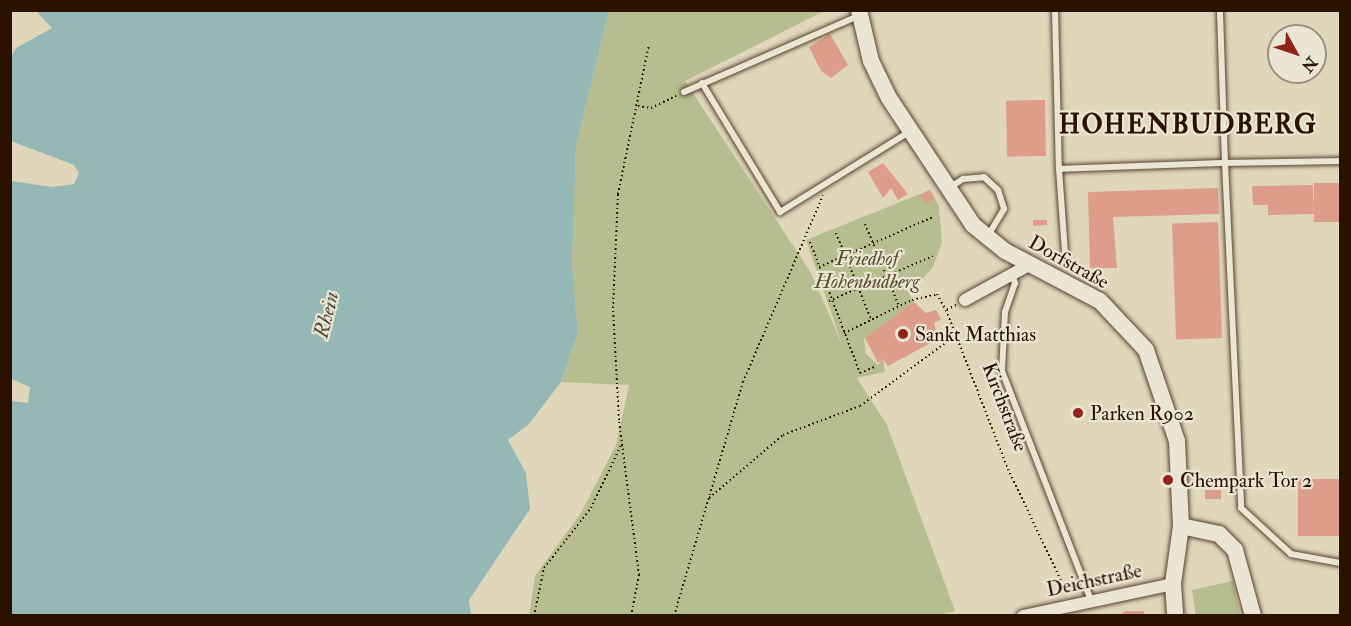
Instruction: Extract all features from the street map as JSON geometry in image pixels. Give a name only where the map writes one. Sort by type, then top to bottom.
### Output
[{"type":"street","name":"Dorfstraße","points":[[859,13],[871,61],[910,131],[948,188],[987,237],[1031,264],[1100,301],[1146,350],[1177,441],[1181,526],[1173,584],[1175,615]]},
{"type":"street","points":[[965,300],[1031,264]]},
{"type":"street","points":[[1181,526],[1219,534],[1235,550],[1253,615]]},
{"type":"street","name":"Deichstraße","points":[[1023,615],[1173,584]]},
{"type":"lane","points":[[1055,10],[1059,169],[1065,252]]},
{"type":"lane","points":[[1220,10],[1241,508],[1291,554],[1341,563]]},
{"type":"lane","points":[[684,92],[859,13]]},
{"type":"lane","points":[[702,83],[780,212],[910,131]]},
{"type":"lane","points":[[1059,169],[1341,161]]},
{"type":"lane","points":[[948,188],[963,179],[984,177],[998,190],[1004,209],[987,237]]},
{"type":"lane","points":[[1012,275],[1015,283],[1005,312],[1002,371],[1091,600]]},
{"type":"path","points":[[631,615],[639,575],[622,443],[613,308],[618,194],[649,44]]},
{"type":"path","points":[[638,106],[651,108],[684,92]]},
{"type":"path","points":[[674,615],[743,382],[780,288],[826,200],[819,187]]},
{"type":"path","points":[[819,267],[933,217]]},
{"type":"path","points":[[865,224],[899,306]]},
{"type":"path","points":[[836,233],[871,319]]},
{"type":"path","points":[[810,242],[828,301],[860,373],[875,367]]},
{"type":"path","points":[[828,301],[933,256]]},
{"type":"path","points":[[843,333],[899,306],[937,294],[946,310],[965,300]]},
{"type":"path","name":"Kirchstraße","points":[[946,310],[1008,469],[1057,566],[1070,605]]},
{"type":"path","points":[[709,498],[783,435],[860,406],[956,335]]},
{"type":"path","points":[[534,615],[544,568],[591,508],[622,443]]},
{"type":"green space","name":"Friedhof Hohenbudberg","points":[[609,11],[824,11],[685,81],[811,273],[842,344],[806,240],[930,190],[939,206],[942,242],[933,267],[909,294],[914,302],[864,339],[866,354],[878,365],[883,359],[885,372],[857,378],[887,425],[955,611],[935,616],[529,616],[535,576],[581,513],[616,445],[629,385],[561,382],[578,333],[572,264],[576,145]]},
{"type":"green space","points":[[1233,581],[1240,615],[1196,615],[1192,590]]},
{"type":"water","name":"Rhein","points":[[36,11],[609,11],[576,145],[572,264],[578,333],[561,382],[529,424],[508,440],[526,473],[530,509],[469,600],[471,615],[11,615],[11,401],[28,403],[30,387],[11,379],[11,181],[52,187],[74,184],[79,173],[74,165],[11,141],[11,57],[16,48],[52,28]]},
{"type":"building","points":[[830,34],[848,65],[831,78],[821,71],[809,47]]},
{"type":"building","points":[[1045,100],[1046,156],[1007,157],[1006,101]]},
{"type":"building","points":[[883,163],[908,194],[898,200],[891,188],[883,198],[868,172]]},
{"type":"building","points":[[1314,183],[1340,183],[1340,222],[1314,222]]},
{"type":"building","points":[[1313,185],[1314,214],[1268,215],[1268,205],[1253,205],[1252,186]]},
{"type":"building","points":[[1218,188],[1219,214],[1113,217],[1117,268],[1090,268],[1088,192]]},
{"type":"building","points":[[930,190],[935,199],[925,204],[920,195]]},
{"type":"building","points":[[1033,220],[1047,220],[1047,225],[1033,226]]},
{"type":"building","points":[[1218,222],[1222,338],[1176,340],[1172,224]]},
{"type":"building","name":"Sankt Matthias","points":[[914,302],[926,313],[936,310],[941,319],[934,323],[938,339],[888,366],[883,359],[878,363],[865,338]]},
{"type":"building","points":[[1298,479],[1340,479],[1340,536],[1298,536]]},
{"type":"building","points":[[1205,490],[1221,490],[1221,499],[1205,499]]},
{"type":"building","points":[[1125,611],[1144,611],[1144,616],[1118,616]]},
{"type":"place","name":"Sankt Matthias","points":[[903,334]]},
{"type":"place","name":"Parken R902","points":[[1078,413]]},
{"type":"place","name":"Chempark Tor 2","points":[[1168,480]]},
{"type":"district","name":"HOHENBUDBERG","points":[[1188,126]]}]
